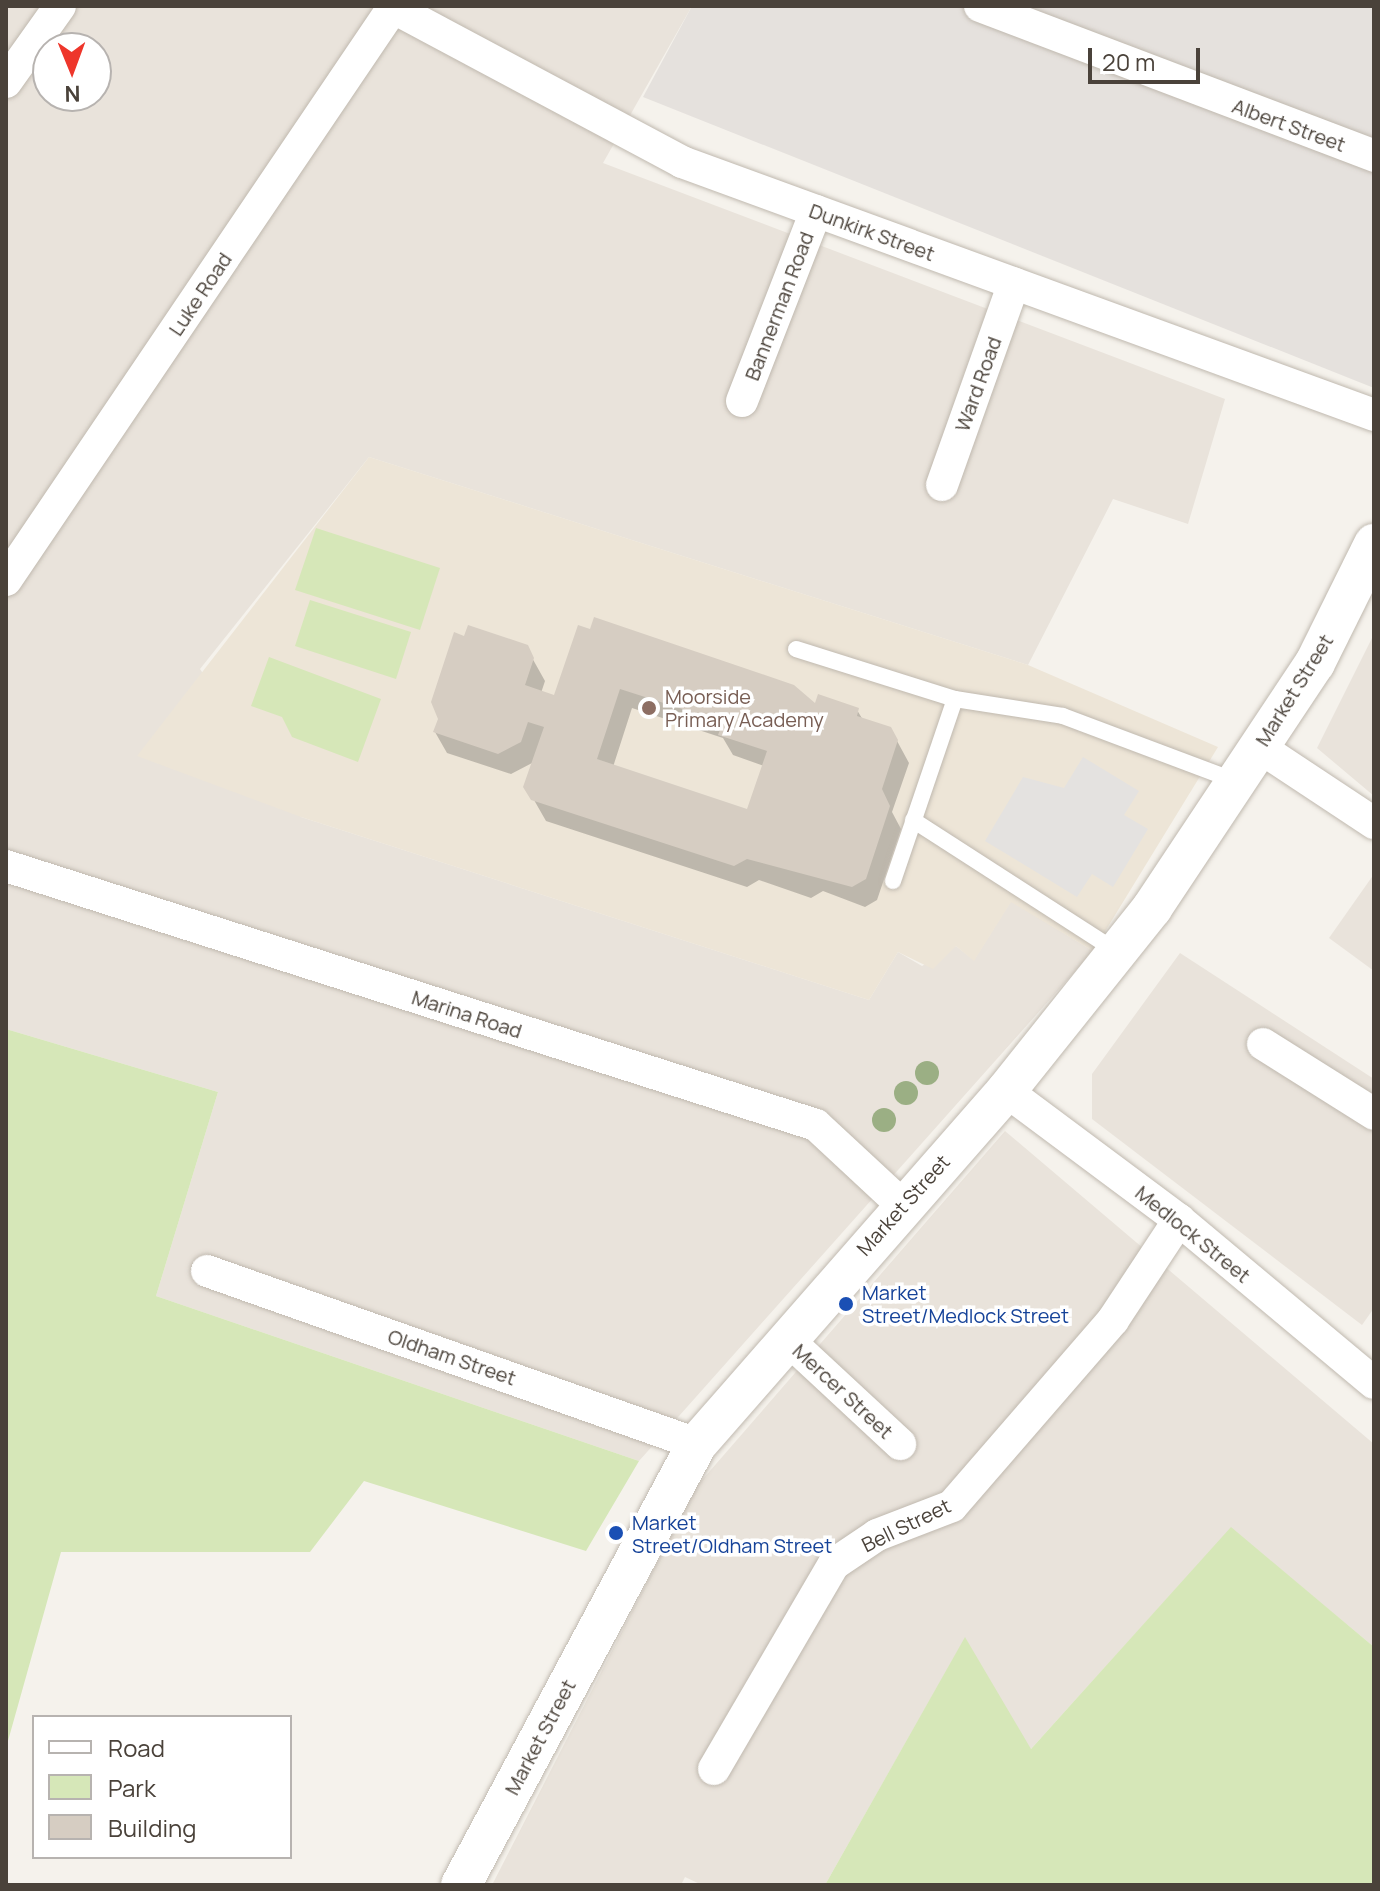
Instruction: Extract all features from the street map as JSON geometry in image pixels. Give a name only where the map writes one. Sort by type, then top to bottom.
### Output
[{"type":"street","points":[[6,82],[60,6]]},
{"type":"street","name":"Albert Street","points":[[980,6],[1374,156]]},
{"type":"street","name":"Dunkirk Street","points":[[392,7],[682,162],[1374,415]]},
{"type":"street","name":"Luke Road","points":[[6,580],[392,7]]},
{"type":"street","name":"Bannerman Road","points":[[742,401],[816,211]]},
{"type":"street","name":"Ward Road","points":[[942,485],[1014,283]]},
{"type":"street","name":"Market Street","points":[[461,1885],[697,1444],[902,1205],[1006,1091],[1116,951],[1315,663],[1373,550]]},
{"type":"street","points":[[1259,747],[1374,823]]},
{"type":"street","name":"Marina Road","points":[[6,866],[816,1125],[902,1205]]},
{"type":"street","points":[[1263,1044],[1374,1114]]},
{"type":"street","name":"Medlock Street","points":[[1006,1091],[1179,1220],[1371,1372]]},
{"type":"street","name":"Bell Street","points":[[714,1769],[834,1564],[877,1535],[952,1506],[1113,1320],[1179,1220]]},
{"type":"street","name":"Oldham Street","points":[[207,1271],[697,1444]]},
{"type":"street","name":"Mercer Street","points":[[786,1338],[900,1444]]},
{"type":"lane","points":[[796,649],[955,699],[1063,716],[1236,781]]},
{"type":"lane","points":[[893,881],[955,699]]},
{"type":"lane","points":[[913,820],[1116,951]]},
{"type":"shaded area","points":[[6,6],[692,6],[603,163],[1225,399],[1188,524],[1113,499],[1028,665],[369,457],[200,669],[301,817],[869,1000],[898,952],[922,966],[956,946],[974,960],[1011,901],[1093,951],[639,1461],[156,1296],[218,1092],[6,1029]]},
{"type":"shaded area","points":[[692,6],[1374,6],[1374,388],[643,97]]},
{"type":"shaded area","name":"Moorside Primary Academy","points":[[369,457],[1028,665],[1218,747],[1093,951],[1011,902],[974,961],[956,946],[933,969],[898,952],[869,1000],[301,817],[137,756]]},
{"type":"shaded area","points":[[1374,634],[1374,796],[1317,748]]},
{"type":"shaded area","points":[[1083,757],[1139,791],[1124,815],[1148,829],[1113,887],[1092,874],[1077,897],[985,841],[1023,777],[1064,788]]},
{"type":"shaded area","points":[[1374,874],[1374,971],[1329,938]]},
{"type":"shaded area","points":[[1180,953],[1374,1079],[1374,1308],[1362,1325],[1092,1119],[1092,1074]]},
{"type":"shaded area","points":[[1005,1131],[1374,1444],[1374,1647],[1231,1528],[1030,1750],[965,1638],[825,1885],[702,1885],[685,1877],[681,1885],[492,1885],[696,1487]]},
{"type":"green space","points":[[316,528],[440,568],[420,630],[295,590]]},
{"type":"green space","points":[[310,600],[411,632],[396,679],[295,646]]},
{"type":"green space","points":[[269,657],[381,699],[358,762],[292,737],[282,717],[251,706]]},
{"type":"green space","points":[[6,1029],[218,1092],[156,1296],[639,1461],[586,1551],[364,1481],[310,1552],[61,1552],[6,1748]]},
{"type":"green space","points":[[1231,1527],[1374,1647],[1374,1885],[825,1885],[965,1637],[1031,1749]]},
{"type":"building","points":[[594,617],[794,685],[815,703],[818,694],[859,708],[857,716],[891,727],[898,740],[882,789],[890,806],[866,879],[852,887],[747,859],[734,866],[531,800],[523,787],[544,727],[528,722],[521,742],[498,754],[433,732],[438,719],[431,702],[454,632],[464,636],[468,625],[528,645],[534,658],[525,685],[554,695],[578,625],[590,629]],"holes":[[[620,689],[723,722],[718,735],[767,751],[747,809],[597,759]]]},
{"type":"place","name":"Moorside Primary Academy","points":[[649,708]]},
{"type":"place","name":"Market Street/Medlock Street","points":[[846,1304]]},
{"type":"place","name":"Market Street/Oldham Street","points":[[616,1533]]}]
